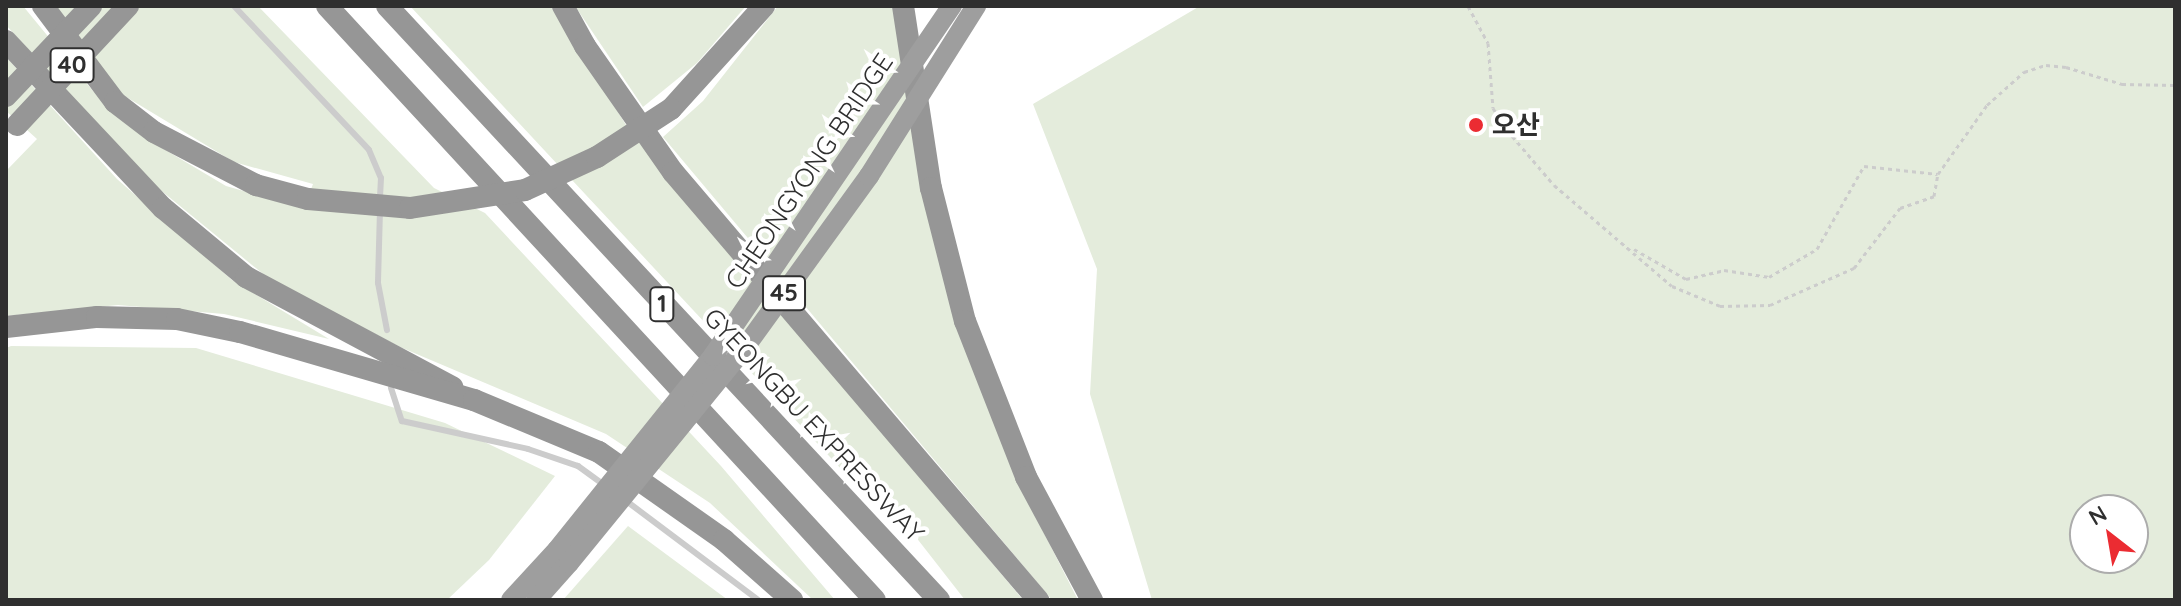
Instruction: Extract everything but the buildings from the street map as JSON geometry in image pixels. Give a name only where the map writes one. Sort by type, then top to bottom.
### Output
[{"type":"highway","points":[[43,6],[115,102],[154,132],[256,185],[308,199],[410,208],[525,190],[597,157],[671,109],[764,6]]},
{"type":"highway","name":"40","points":[[6,96],[91,6]]},
{"type":"highway","name":"40","points":[[12,131],[128,6]]},
{"type":"highway","name":"1","points":[[327,6],[875,600]]},
{"type":"highway","name":"GYEONGBU EXPRESSWAY","points":[[387,6],[939,600]]},
{"type":"highway","points":[[563,6],[585,46],[673,172],[1038,600]]},
{"type":"highway","points":[[903,6],[931,188],[965,321],[1026,477],[1092,600]]},
{"type":"highway","name":"CHEONGYONG BRIDGE","points":[[563,556],[713,356],[952,6]]},
{"type":"highway","name":"CHEONGYONG BRIDGE","points":[[563,556],[743,350],[869,176],[976,6]]},
{"type":"highway","points":[[6,41],[163,208],[246,277],[474,400],[599,452],[724,540],[792,600]]},
{"type":"highway","points":[[6,327],[97,317],[177,319],[240,332],[474,400]]},
{"type":"highway","name":"45","points":[[511,600],[563,556]]},
{"type":"highway","name":"45","points":[[536,600],[563,556]]},
{"type":"lane","points":[[234,6],[369,150],[381,178],[378,283],[387,330]]},
{"type":"lane","points":[[391,388],[402,421],[578,466],[758,600]]},
{"type":"path","points":[[1468,6],[1488,43],[1495,114],[1554,185],[1683,293],[1720,306],[1770,305],[1854,268],[1900,208],[1934,196],[1938,174],[1997,91],[2036,67],[2086,70],[2122,84],[2175,85]]},
{"type":"path","points":[[1628,245],[1686,279],[1724,270],[1769,277],[1817,249],[1864,166],[1938,174]]},
{"type":"green space","points":[[6,6],[23,6],[93,91],[152,142],[226,186],[304,208],[313,184],[234,162],[123,95],[52,6],[258,6],[434,188],[485,213],[721,466],[835,600],[813,600],[710,503],[606,434],[400,347],[268,278],[147,179],[6,25]]},
{"type":"green space","points":[[410,6],[552,6],[626,125],[1023,600],[965,600],[894,509],[843,471]]},
{"type":"green space","points":[[575,6],[746,6],[697,63],[643,107]]},
{"type":"green space","points":[[778,6],[893,6],[1016,478],[1078,600],[1052,600],[663,137],[703,101]]},
{"type":"green space","points":[[1200,6],[2175,6],[2175,600],[1152,600],[1090,394],[1097,269],[1033,104]]},
{"type":"green space","points":[[6,57],[117,179],[232,280],[329,339],[224,314],[118,305],[6,316],[6,171],[37,139],[6,111]]},
{"type":"green space","points":[[6,348],[196,348],[445,423],[555,476],[489,560],[447,600],[6,600]]},
{"type":"green space","points":[[628,526],[728,600],[563,600]]},
{"type":"place","name":"오산","points":[[1476,125]]}]
